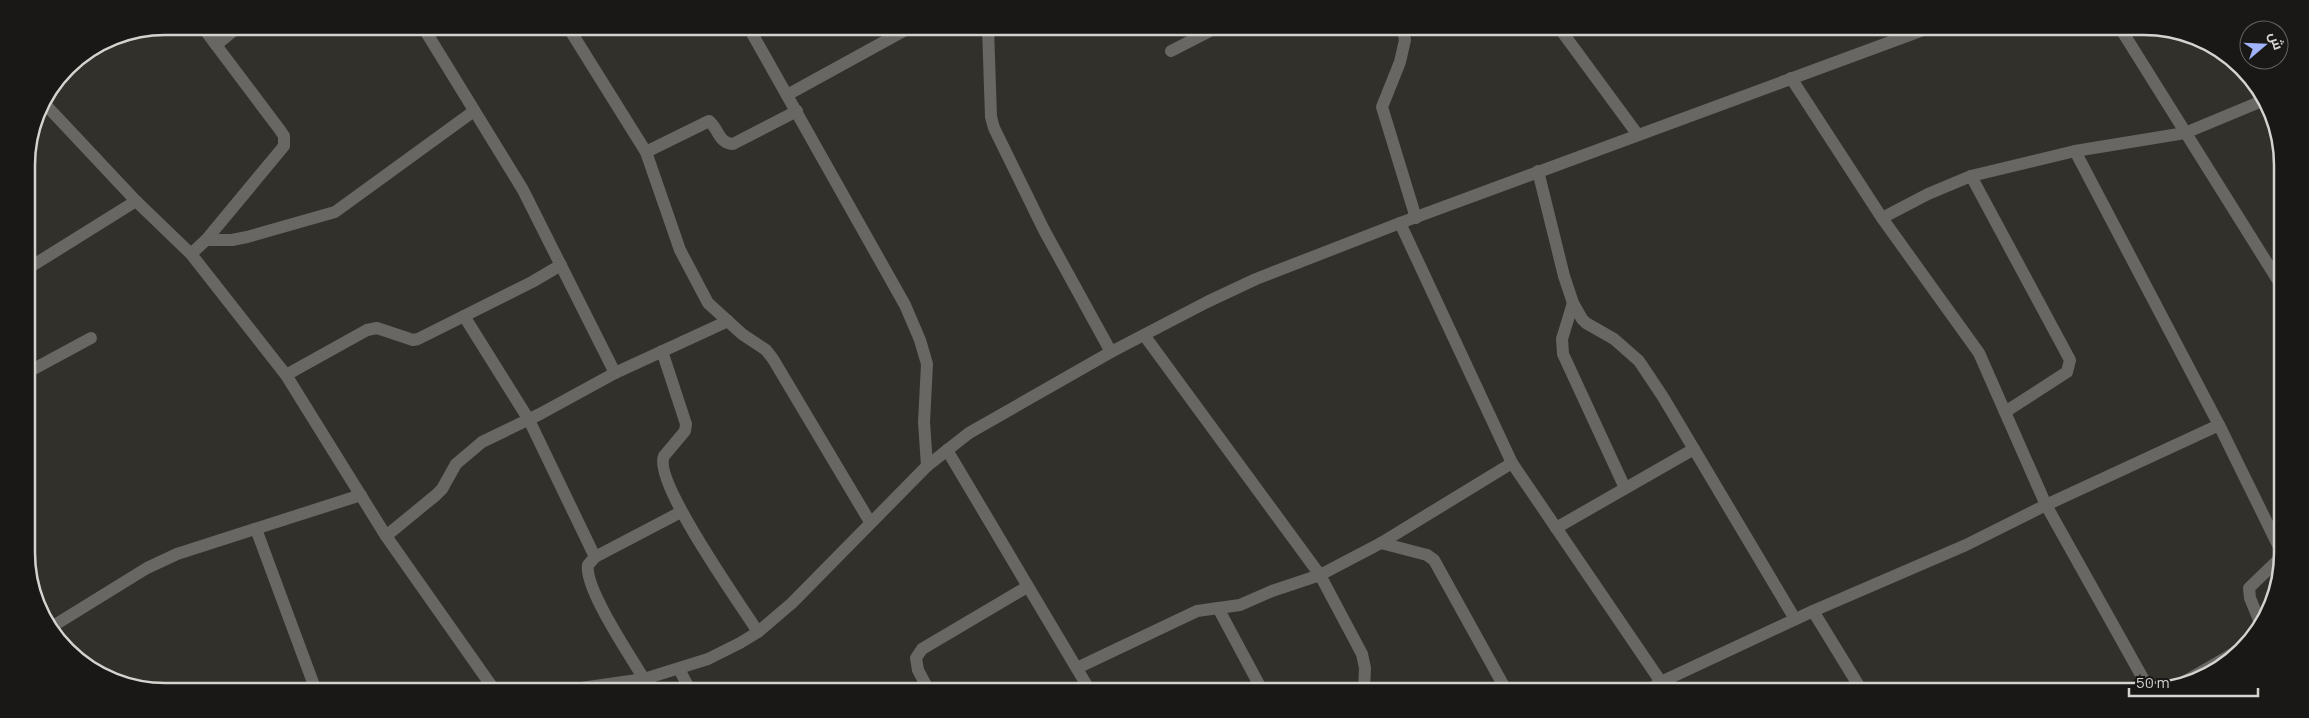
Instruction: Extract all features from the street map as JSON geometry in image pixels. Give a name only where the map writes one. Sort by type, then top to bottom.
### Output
[{"type":"street","points":[[191,254],[206,240],[284,146],[284,136],[280,130],[209,35]]},
{"type":"street","points":[[216,44],[228,35]]},
{"type":"street","points":[[428,35],[523,190],[615,373]]},
{"type":"street","points":[[573,35],[646,152],[680,250],[708,303],[766,350],[773,359],[870,522]]},
{"type":"street","points":[[753,35],[905,305],[920,340],[927,364],[924,422],[926,466]]},
{"type":"street","points":[[787,95],[895,35]]},
{"type":"street","points":[[988,35],[991,117],[994,128],[1044,230],[1111,352]]},
{"type":"street","points":[[1171,51],[1202,35]]},
{"type":"street","points":[[1404,35],[1405,40],[1400,62],[1382,107],[1416,218]]},
{"type":"street","points":[[1564,35],[1638,135]]},
{"type":"street","points":[[620,683],[644,680],[679,669],[724,652],[758,632],[792,603],[926,466],[969,433],[1144,335],[1256,279],[1538,171],[1909,35]]},
{"type":"street","points":[[2124,35],[2274,273]]},
{"type":"street","points":[[1791,78],[1882,218],[1979,353],[2046,505],[2145,683]]},
{"type":"street","points":[[1882,218],[1928,194],[1971,176],[2075,151],[2185,133],[2258,103]]},
{"type":"street","points":[[48,108],[136,201],[191,254],[286,375],[386,536],[489,683]]},
{"type":"street","points":[[206,240],[247,237],[335,212],[474,110]]},
{"type":"street","points":[[646,152],[709,121],[721,140],[726,144],[733,144],[797,111]]},
{"type":"street","points":[[2075,151],[2219,425],[2274,538]]},
{"type":"street","points":[[1538,171],[1564,276],[1574,303],[1586,323],[1614,340],[1639,361],[1694,449],[1795,619]]},
{"type":"street","points":[[1971,176],[2070,360],[2067,372],[2005,412]]},
{"type":"street","points":[[35,263],[136,201]]},
{"type":"street","points":[[1400,223],[1512,463],[1661,682],[1795,619],[1966,546],[2046,505],[2219,425]]},
{"type":"street","points":[[286,375],[367,330],[377,328],[416,340],[532,282],[561,265]]},
{"type":"street","points":[[1574,303],[1562,340],[1563,354],[1626,488]]},
{"type":"street","points":[[464,316],[529,420],[595,557]]},
{"type":"street","points":[[386,536],[442,489],[452,470],[460,460],[482,442],[529,420],[615,373],[728,321]]},
{"type":"street","points":[[1144,335],[1320,575],[1362,654],[1364,683]]},
{"type":"street","points":[[35,368],[91,338]]},
{"type":"street","points":[[662,351],[686,424],[686,432],[661,461],[663,471],[681,512],[758,632]]},
{"type":"street","points":[[1556,528],[1694,449]]},
{"type":"street","points":[[947,450],[1086,683]]},
{"type":"street","points":[[1077,668],[1190,614],[1240,605],[1272,591],[1320,575],[1380,543],[1512,463]]},
{"type":"street","points":[[56,624],[147,568],[177,554],[361,496]]},
{"type":"street","points":[[644,680],[601,605],[590,580],[588,565],[595,557],[681,512]]},
{"type":"street","points":[[256,529],[313,683]]},
{"type":"street","points":[[1380,543],[1427,554],[1434,560],[1502,683]]},
{"type":"street","points":[[2258,616],[2250,598],[2249,588],[2273,565]]},
{"type":"street","points":[[925,683],[918,670],[916,658],[922,649],[1027,587]]},
{"type":"street","points":[[1218,608],[1258,683]]},
{"type":"street","points":[[1813,611],[1857,683]]},
{"type":"street","points":[[679,669],[686,683]]}]
